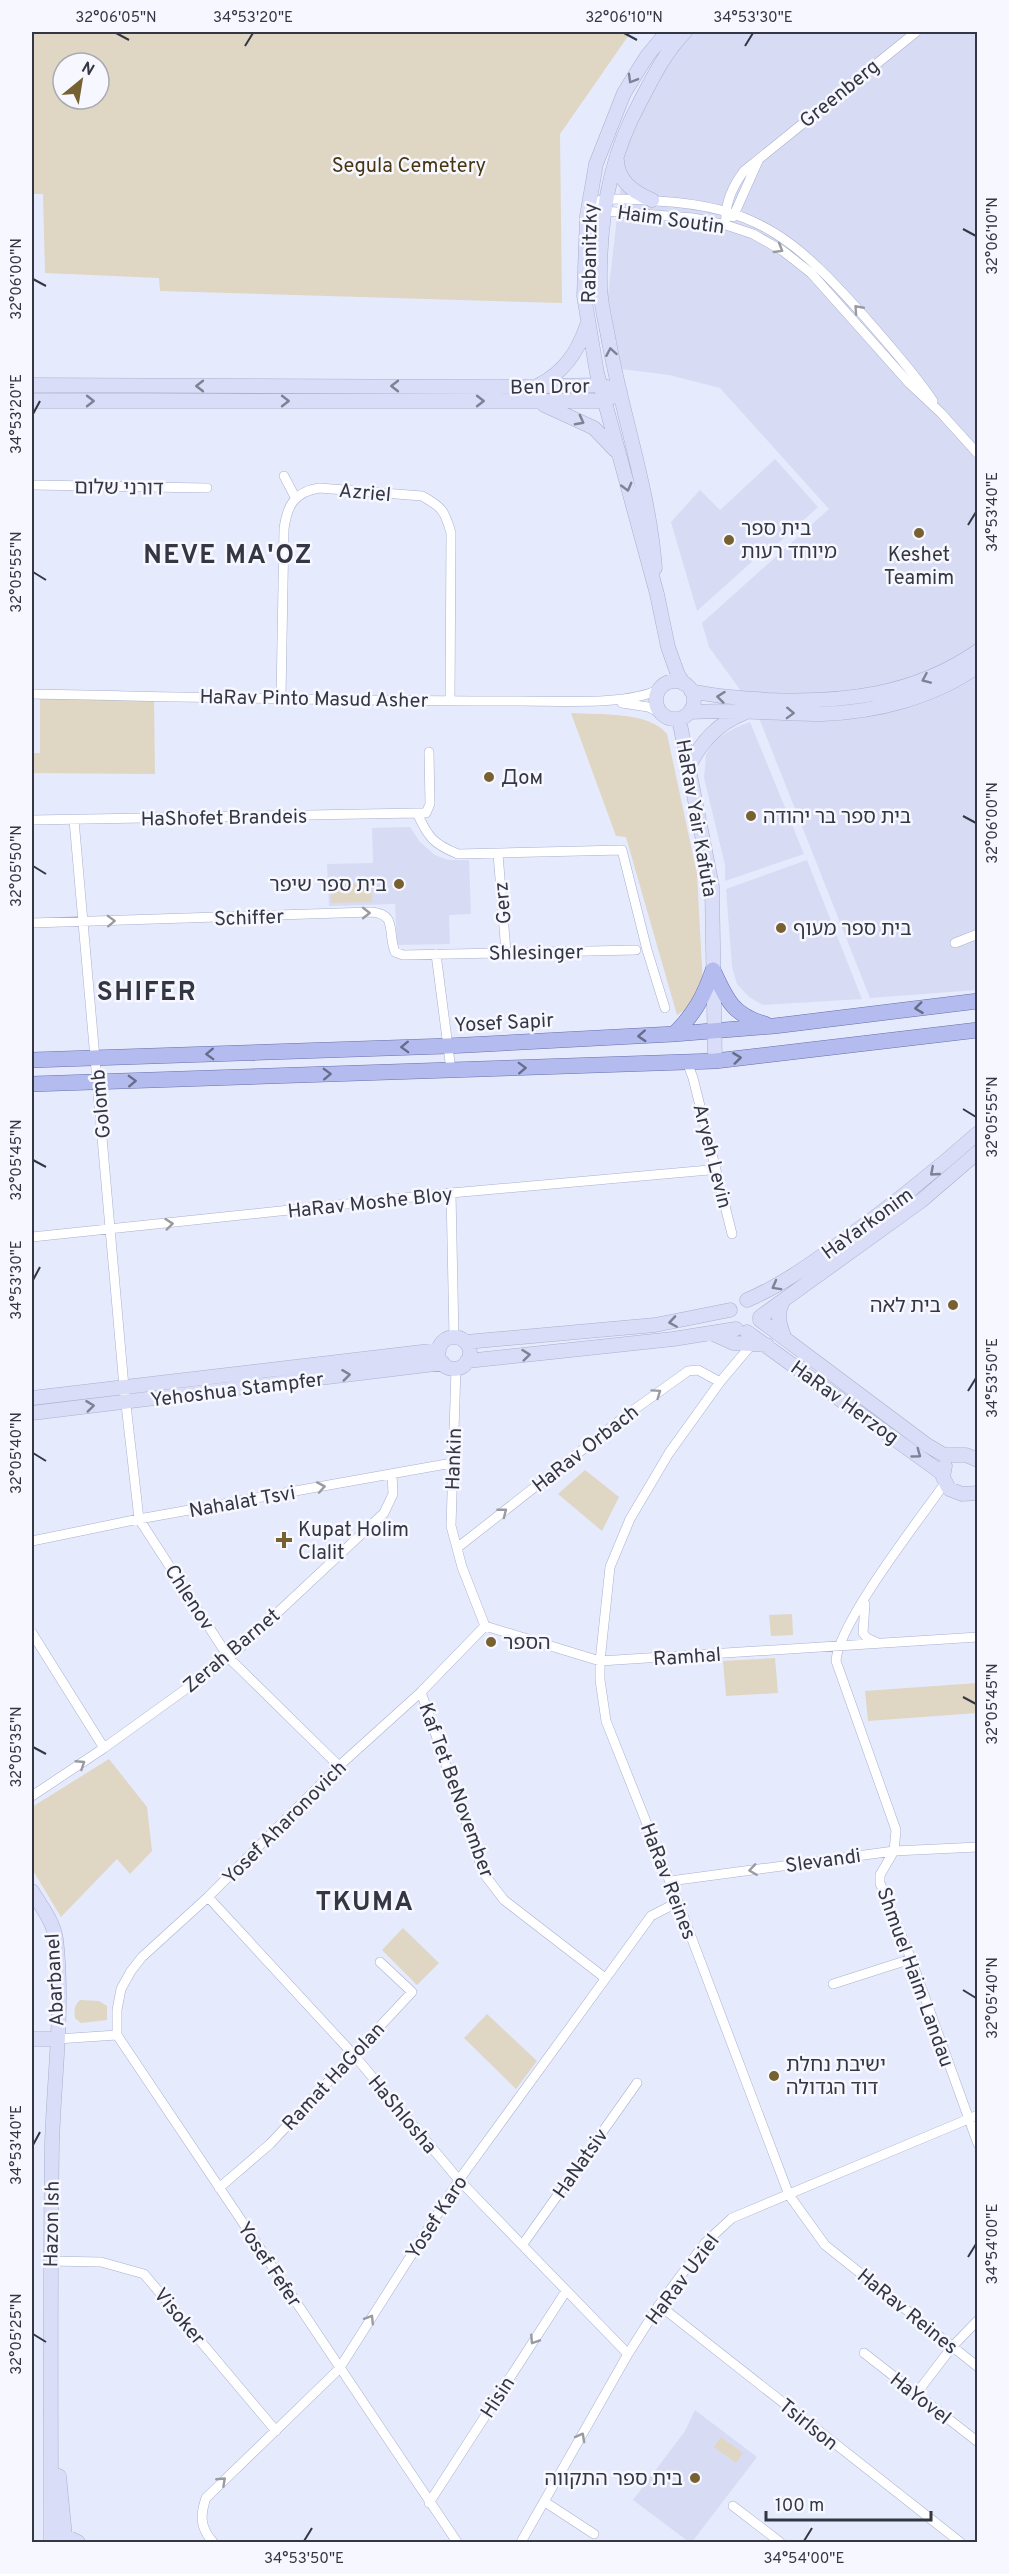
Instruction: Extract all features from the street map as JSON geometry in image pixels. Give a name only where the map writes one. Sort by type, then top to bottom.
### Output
[{"type":"main road","points":[[713,970],[732,1006],[743,1015],[774,1026]]},
{"type":"main road","points":[[674,1034],[687,1022],[704,996],[713,970]]},
{"type":"main road","name":"Yosef Sapir","points":[[32,1060],[447,1046],[674,1034],[774,1026],[978,1001]]},
{"type":"main road","points":[[32,1084],[715,1061],[978,1029]]},
{"type":"street","name":"Rabanitzky","points":[[667,32],[636,72],[615,113],[596,164],[588,203],[584,283],[600,385],[657,594],[668,647],[678,675],[688,687]]},
{"type":"street","name":"Rabanitzky","points":[[657,594],[648,503],[614,372],[600,285],[605,205],[617,155],[626,129],[649,84],[669,50],[685,32]]},
{"type":"street","name":"Greenberg","points":[[724,210],[736,182],[762,154],[916,32]]},
{"type":"street","name":"Greenberg","points":[[726,225],[735,213],[762,154]]},
{"type":"street","points":[[617,155],[617,165],[626,184],[652,200]]},
{"type":"street","name":"Haim Soutin","points":[[605,205],[652,200],[724,210],[735,213],[790,243],[817,266],[897,353],[941,413]]},
{"type":"street","name":"Haim Soutin","points":[[588,203],[726,225],[753,234],[783,251],[810,273],[909,383],[941,413],[978,454]]},
{"type":"street","points":[[724,210],[726,225]]},
{"type":"street","points":[[538,386],[551,379],[572,359],[580,345],[588,320]]},
{"type":"street","name":"Ben Dror","points":[[32,385],[600,385],[620,392]]},
{"type":"street","name":"Ben Dror","points":[[32,401],[605,401],[620,392]]},
{"type":"street","points":[[534,401],[562,411],[594,428],[618,454]]},
{"type":"street","points":[[281,698],[284,530],[287,510],[295,497],[284,476]]},
{"type":"street","name":"דורני שלום","points":[[32,485],[207,489]]},
{"type":"street","name":"Azriel","points":[[295,497],[306,490],[318,488],[422,496],[435,503],[446,514],[451,533],[450,701]]},
{"type":"street","name":"Rabanitzky","points":[[662,687],[668,647]]},
{"type":"street","points":[[978,651],[946,671],[912,686],[849,699],[804,701],[751,699],[710,695],[674,682],[662,687],[656,701],[661,713],[666,717],[747,711],[822,714],[880,707],[915,698],[978,666]]},
{"type":"street","name":"HaRav Pinto Masud Asher","points":[[32,694],[450,701],[596,700],[631,698],[662,687]]},
{"type":"street","points":[[684,716],[694,700],[688,687]]},
{"type":"street","name":"HaRav Pinto Masud Asher","points":[[596,700],[648,707],[661,713]]},
{"type":"street","points":[[689,766],[698,749],[711,733],[728,719],[747,711]]},
{"type":"street","name":"HaRav Yair Kafuta","points":[[684,716],[689,766],[712,886],[715,1061]]},
{"type":"street","points":[[429,752],[430,804],[426,813],[417,813],[427,835],[441,847],[458,854],[622,850],[647,950],[665,1008]]},
{"type":"street","name":"HaShofet Brandeis","points":[[32,820],[417,813]]},
{"type":"street","name":"Golomb","points":[[74,820],[124,1387]]},
{"type":"street","name":"Gerz","points":[[498,854],[506,952]]},
{"type":"street","name":"Schiffer","points":[[32,923],[382,913],[389,920],[395,952],[404,955],[436,954]]},
{"type":"street","points":[[955,943],[978,934]]},
{"type":"street","name":"Shlesinger","points":[[436,954],[636,950]]},
{"type":"street","points":[[436,954],[451,1070]]},
{"type":"street","name":"Aryeh Levin","points":[[693,1078],[701,1067],[715,1061]]},
{"type":"street","name":"Aryeh Levin","points":[[687,1062],[732,1234]]},
{"type":"street","name":"HaYarkonim","points":[[747,1300],[778,1286],[852,1235],[915,1188],[978,1133]]},
{"type":"street","name":"HaYarkonim","points":[[760,1318],[921,1201],[978,1152]]},
{"type":"street","name":"HaRav Moshe Bloy","points":[[32,1237],[452,1193],[709,1170]]},
{"type":"street","points":[[452,1193],[460,1340],[470,1353],[451,1361],[444,1341],[460,1340],[655,1325],[730,1310],[737,1302],[747,1300],[758,1308],[760,1318],[755,1328],[733,1343],[711,1333]]},
{"type":"street","points":[[783,1300],[779,1318],[786,1341]]},
{"type":"street","points":[[730,1310],[730,1321],[745,1335]]},
{"type":"street","name":"HaRav Herzog","points":[[760,1318],[786,1341],[927,1445],[944,1455],[966,1455],[978,1460]]},
{"type":"street","name":"Yehoshua Stampfer","points":[[32,1413],[451,1361],[711,1333],[745,1335]]},
{"type":"street","name":"HaRav Herzog","points":[[745,1335],[768,1345],[944,1479],[955,1492],[978,1493]]},
{"type":"street","name":"HaRav Reines","points":[[745,1335],[720,1382],[669,1453],[630,1519],[610,1567],[600,1661],[600,1680],[606,1721],[670,1881],[789,2195],[825,2245],[978,2367]]},
{"type":"street","name":"Yehoshua Stampfer","points":[[32,1398],[124,1387],[451,1361]]},
{"type":"street","name":"Hankin","points":[[451,1361],[451,1526],[457,1548]]},
{"type":"street","name":"HaRav Orbach","points":[[457,1548],[628,1414],[688,1371],[698,1370],[720,1382]]},
{"type":"street","name":"Chlenov","points":[[124,1387],[139,1519],[229,1658],[339,1766]]},
{"type":"street","points":[[894,1851],[896,1830],[837,1668],[836,1654],[866,1596],[944,1479],[945,1464],[954,1456]]},
{"type":"street","name":"Nahalat Tsvi","points":[[32,1541],[139,1519],[452,1463]]},
{"type":"street","name":"Zerah Barnet","points":[[32,1796],[104,1748],[229,1658],[384,1513],[393,1494],[392,1474]]},
{"type":"street","points":[[457,1548],[485,1626]]},
{"type":"street","points":[[866,1596],[862,1633],[867,1638],[878,1642]]},
{"type":"street","name":"Ramhal","points":[[485,1626],[600,1661],[978,1637]]},
{"type":"street","name":"Yosef Aharonovich","points":[[117,2035],[117,2010],[121,1989],[142,1957],[208,1897],[339,1766],[421,1692],[485,1626]]},
{"type":"street","points":[[32,1633],[104,1748]]},
{"type":"street","name":"Kaf Tet BeNovember","points":[[421,1692],[484,1874],[504,1900],[605,1978]]},
{"type":"street","name":"Slevandi","points":[[670,1881],[894,1851],[978,1847]]},
{"type":"street","name":"Shmuel Haim Landau","points":[[894,1851],[879,1875],[880,1883],[973,2117],[978,2144]]},
{"type":"street","name":"Abarbanel","points":[[32,1891],[51,1922],[56,1938],[57,2039]]},
{"type":"street","name":"HaShlosha","points":[[208,1897],[353,2054],[459,2180],[628,2354]]},
{"type":"street","name":"Yosef Karo","points":[[213,2542],[204,2532],[201,2522],[206,2498],[339,2368],[459,2180],[605,1978],[651,1916],[678,1902]]},
{"type":"street","points":[[833,1984],[911,1959]]},
{"type":"street","name":"Ramat HaGolan","points":[[219,2188],[270,2144],[412,1992],[380,1962]]},
{"type":"street","points":[[32,2039],[117,2035]]},
{"type":"street","name":"Yosef Fefer","points":[[117,2035],[457,2542]]},
{"type":"street","name":"Hazon Ish","points":[[49,2541],[50,2261],[57,2039]]},
{"type":"street","name":"HaNatsiv","points":[[523,2244],[637,2083]]},
{"type":"street","name":"HaRav Uziel","points":[[521,2542],[628,2354],[659,2305],[705,2243],[732,2218],[973,2117]]},
{"type":"street","name":"Visoker","points":[[50,2261],[102,2262],[144,2274],[276,2431]]},
{"type":"street","name":"Hisin","points":[[429,2503],[566,2291]]},
{"type":"street","name":"Tsirlson","points":[[659,2305],[960,2542]]},
{"type":"street","points":[[916,2394],[952,2347],[978,2320]]},
{"type":"street","name":"HaYovel","points":[[864,2353],[978,2442]]},
{"type":"street","name":"Hazon Ish","points":[[51,2409],[72,2540]]},
{"type":"street","points":[[544,2502],[594,2534]]},
{"type":"street","points":[[733,2506],[780,2542]]},
{"type":"street","points":[[49,2541],[72,2540]]},
{"type":"shaded area","points":[[692,32],[977,32],[977,990],[870,998],[757,713],[709,647],[702,623],[829,509],[720,388],[669,375],[621,369],[608,295],[624,157],[636,118],[660,71]]},
{"type":"shaded area","name":"בית ספר מיוחד רעות","points":[[775,459],[818,507],[759,561],[755,559],[697,611],[671,522],[700,490],[720,510]]},
{"type":"shaded area","name":"בית ספר בר יהודה","points":[[750,722],[804,854],[725,881],[725,865],[704,778],[706,755],[714,740]]},
{"type":"shaded area","name":"בית ספר שיפר","points":[[410,827],[420,842],[435,855],[448,860],[469,860],[471,914],[449,915],[450,944],[397,945],[395,904],[329,906],[327,864],[373,863],[372,828]]},
{"type":"shaded area","name":"בית ספר מעוף","points":[[807,860],[862,999],[763,1005],[749,997],[737,984],[732,967],[726,889]]},
{"type":"shaded area","name":"בית ספר התקווה","points":[[695,2410],[757,2457],[692,2542],[689,2542],[633,2500],[685,2431]]},
{"type":"green space","name":"Segula Cemetery","points":[[32,32],[631,32],[560,134],[562,303],[160,291],[159,278],[45,273],[43,194],[32,194]]},
{"type":"green space","points":[[40,699],[154,699],[155,774],[32,773],[32,753],[40,753]]},
{"type":"green space","points":[[571,713],[608,714],[636,718],[648,721],[667,734],[697,874],[703,986],[690,1006],[677,1015],[626,837],[616,836]]},
{"type":"green space","points":[[331,884],[371,884],[372,902],[331,903]]},
{"type":"green space","points":[[585,1470],[619,1497],[602,1531],[558,1494]]},
{"type":"green space","points":[[792,1614],[793,1635],[771,1636],[769,1615]]},
{"type":"green space","points":[[775,1658],[778,1693],[726,1696],[723,1661]]},
{"type":"green space","points":[[977,1683],[977,1713],[868,1721],[865,1691]]},
{"type":"green space","points":[[109,1759],[147,1807],[152,1851],[130,1874],[117,1859],[61,1917],[32,1869],[32,1807]]},
{"type":"green space","points":[[403,1928],[439,1963],[417,1985],[382,1950]]},
{"type":"green space","points":[[80,2000],[99,2001],[107,2006],[107,2020],[81,2023],[75,2018],[76,2006]]},
{"type":"green space","points":[[487,2014],[537,2061],[516,2089],[464,2038]]},
{"type":"green space","points":[[721,2437],[743,2453],[736,2463],[714,2447]]},
{"type":"place","name":"Keshet Teamim","points":[[919,533]]},
{"type":"place","name":"בית ספר מיוחד רעות","points":[[729,540]]},
{"type":"place","name":"Дом","points":[[489,777]]},
{"type":"place","name":"בית ספר בר יהודה","points":[[751,816]]},
{"type":"place","name":"בית ספר שיפר","points":[[399,884]]},
{"type":"place","name":"בית ספר מעוף","points":[[781,928]]},
{"type":"place","name":"בית לאה","points":[[953,1305]]},
{"type":"place","name":"Kupat Holim Clalit","points":[[284,1540]]},
{"type":"place","name":"הספר","points":[[491,1642]]},
{"type":"place","name":"ישיבת נחלת דוד הגדולה","points":[[774,2076]]},
{"type":"place","name":"בית ספר התקווה","points":[[695,2478]]},
{"type":"district","name":"NEVE MA'OZ","points":[[228,554]]},
{"type":"district","name":"SHIFER","points":[[147,991]]},
{"type":"district","name":"TKUMA","points":[[365,1901]]}]
